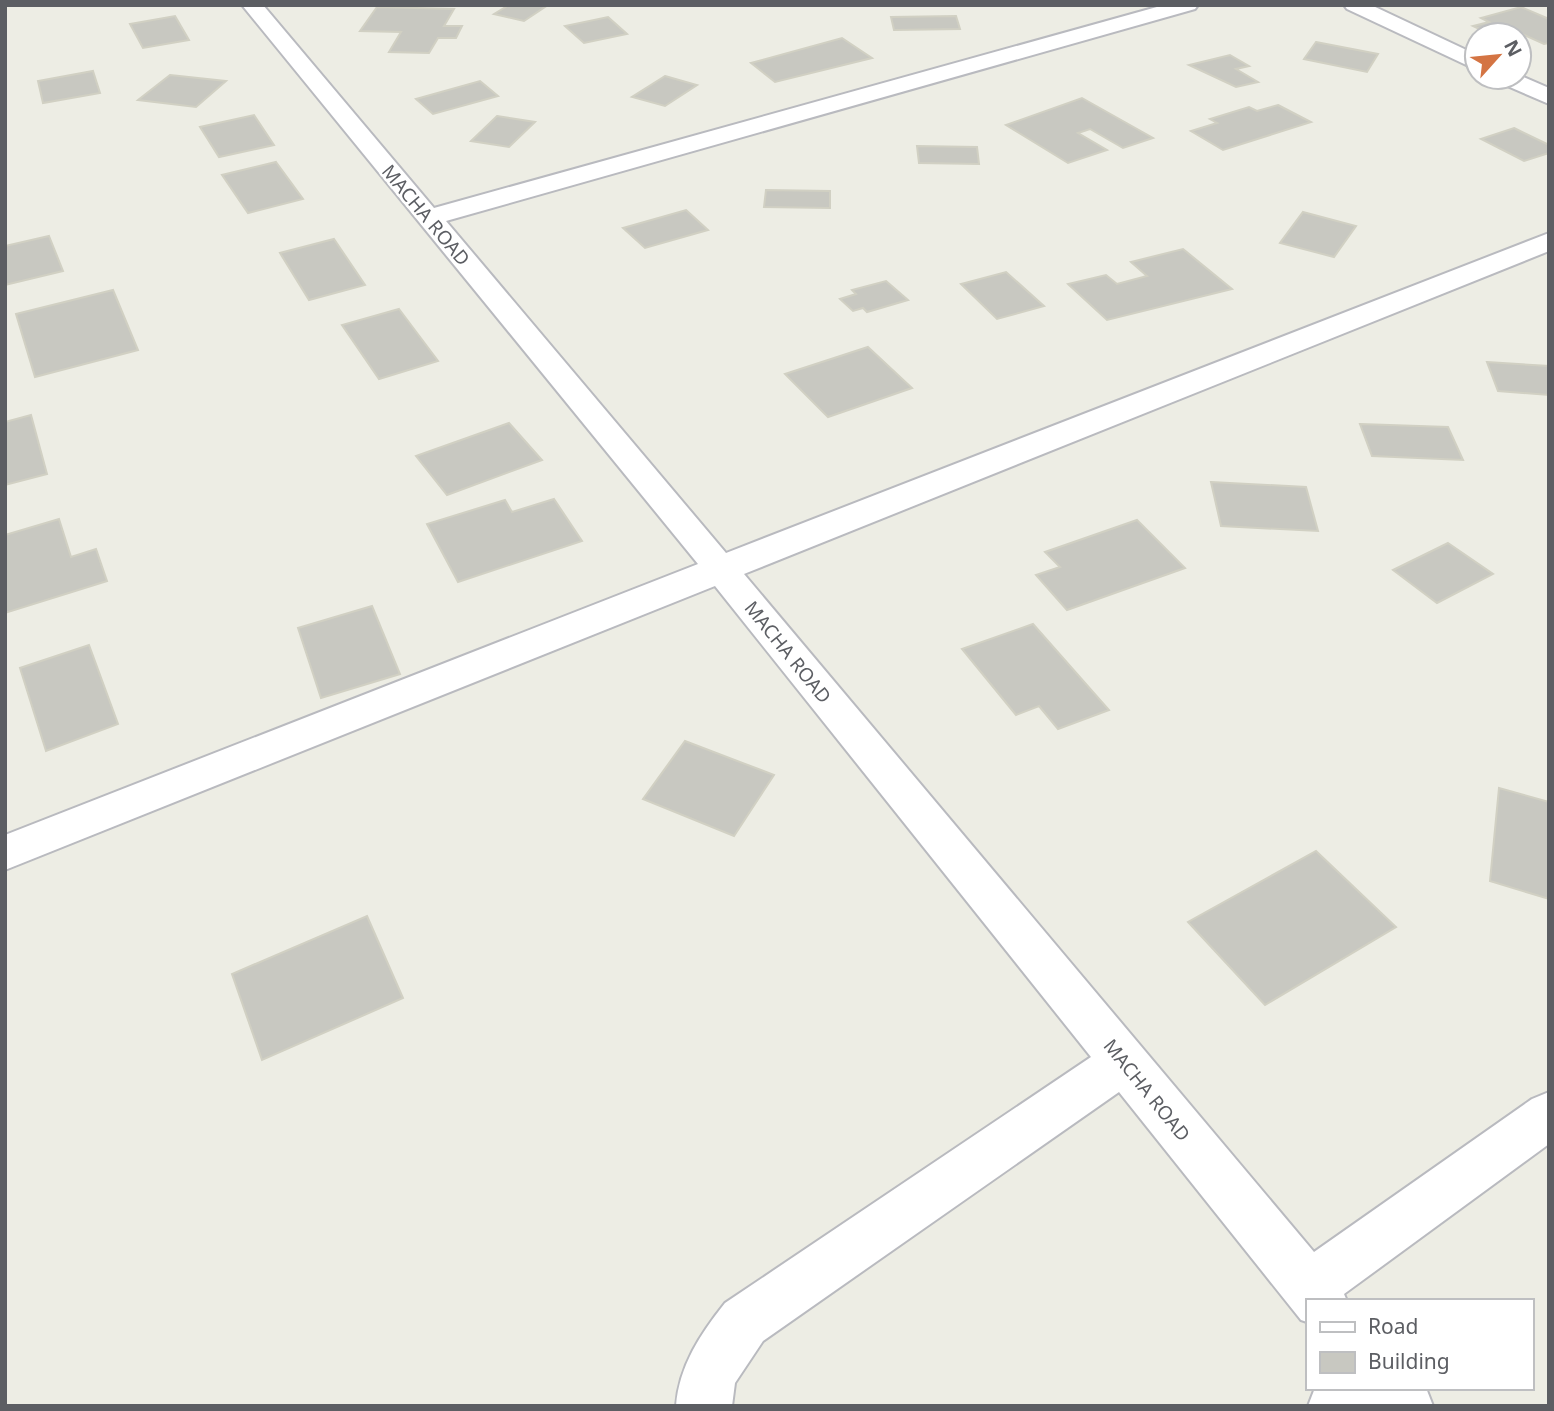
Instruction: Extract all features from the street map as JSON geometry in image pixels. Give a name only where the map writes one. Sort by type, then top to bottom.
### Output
[{"type":"street","points":[[427,218],[1188,5]]},
{"type":"street","points":[[1354,5],[1463,57]]},
{"type":"street","name":"MACHA ROAD","points":[[262,7],[427,218],[722,571],[1315,1294]]},
{"type":"street","points":[[1533,90],[1549,97]]},
{"type":"street","points":[[5,853],[1549,241]]},
{"type":"street","points":[[704,1406],[703,1394],[719,1355],[744,1322],[1124,1062]]},
{"type":"street","points":[[1315,1294],[1549,1115]]},
{"type":"street","points":[[1336,1406],[1356,1390]]},
{"type":"street","points":[[1393,1390],[1405,1406]]},
{"type":"building","points":[[509,5],[548,5],[524,21],[494,14]]},
{"type":"building","points":[[377,7],[454,9],[444,26],[462,26],[456,38],[438,38],[429,53],[389,52],[401,32],[360,31]]},
{"type":"building","points":[[1521,7],[1549,19],[1549,43],[1544,44],[1533,39],[1533,21],[1487,21],[1481,18]]},
{"type":"building","points":[[175,16],[189,40],[143,48],[130,24]]},
{"type":"building","points":[[956,16],[960,29],[894,30],[891,17]]},
{"type":"building","points":[[608,17],[627,34],[584,43],[565,26]]},
{"type":"building","points":[[842,38],[872,58],[775,82],[751,63]]},
{"type":"building","points":[[1316,42],[1378,54],[1367,72],[1304,59]]},
{"type":"building","points":[[1230,55],[1249,66],[1236,69],[1258,82],[1236,87],[1189,65]]},
{"type":"building","points":[[93,71],[100,93],[43,103],[38,81]]},
{"type":"building","points":[[170,75],[226,81],[196,107],[138,100]]},
{"type":"building","points":[[665,76],[697,85],[665,106],[632,97]]},
{"type":"building","points":[[480,81],[498,96],[433,114],[416,99]]},
{"type":"building","points":[[1082,98],[1153,138],[1123,148],[1090,129],[1078,133],[1107,150],[1068,163],[1006,125]]},
{"type":"building","points":[[1278,105],[1311,122],[1223,150],[1191,131],[1217,123],[1210,119],[1249,107],[1257,111]]},
{"type":"building","points":[[254,115],[274,145],[219,157],[200,127]]},
{"type":"building","points":[[497,116],[535,122],[509,147],[471,141]]},
{"type":"building","points":[[1514,128],[1549,145],[1549,153],[1524,161],[1481,139]]},
{"type":"building","points":[[917,146],[977,147],[979,164],[919,163]]},
{"type":"building","points":[[276,162],[303,199],[248,213],[222,175]]},
{"type":"building","points":[[766,190],[830,191],[830,208],[764,207]]},
{"type":"building","points":[[686,210],[708,230],[645,248],[623,228]]},
{"type":"building","points":[[1303,212],[1356,226],[1334,257],[1280,243]]},
{"type":"building","points":[[49,236],[63,271],[5,285],[5,246]]},
{"type":"building","points":[[334,239],[365,285],[309,300],[280,253]]},
{"type":"building","points":[[1183,249],[1232,289],[1107,320],[1068,284],[1106,275],[1117,284],[1147,276],[1131,262]]},
{"type":"building","points":[[1006,272],[1044,306],[997,319],[961,284]]},
{"type":"building","points":[[886,281],[908,300],[867,312],[863,308],[853,311],[840,299],[856,294],[852,290]]},
{"type":"building","points":[[113,290],[138,350],[35,377],[16,314]]},
{"type":"building","points":[[399,309],[438,361],[379,379],[342,325]]},
{"type":"building","points":[[868,347],[912,388],[828,417],[785,374]]},
{"type":"building","points":[[1487,362],[1549,366],[1549,395],[1498,391]]},
{"type":"building","points":[[31,415],[47,474],[5,485],[5,422]]},
{"type":"building","points":[[509,423],[542,460],[447,495],[416,456]]},
{"type":"building","points":[[1360,424],[1448,427],[1463,460],[1372,456]]},
{"type":"building","points":[[1211,482],[1306,487],[1318,531],[1221,526]]},
{"type":"building","points":[[554,499],[582,541],[458,582],[427,524],[505,500],[512,512]]},
{"type":"building","points":[[59,519],[71,557],[96,549],[107,581],[5,613],[5,535]]},
{"type":"building","points":[[1137,520],[1185,568],[1067,610],[1036,575],[1060,567],[1045,552]]},
{"type":"building","points":[[1448,543],[1493,574],[1437,603],[1393,570]]},
{"type":"building","points":[[372,606],[400,674],[321,698],[298,628]]},
{"type":"building","points":[[1033,624],[1109,710],[1058,729],[1039,706],[1016,715],[962,649]]},
{"type":"building","points":[[89,645],[118,724],[46,751],[20,668]]},
{"type":"building","points":[[685,741],[774,775],[734,836],[643,799]]},
{"type":"building","points":[[1499,788],[1549,802],[1549,899],[1490,881]]},
{"type":"building","points":[[1316,851],[1396,927],[1265,1005],[1188,922]]},
{"type":"building","points":[[367,916],[403,998],[262,1060],[232,974]]}]
